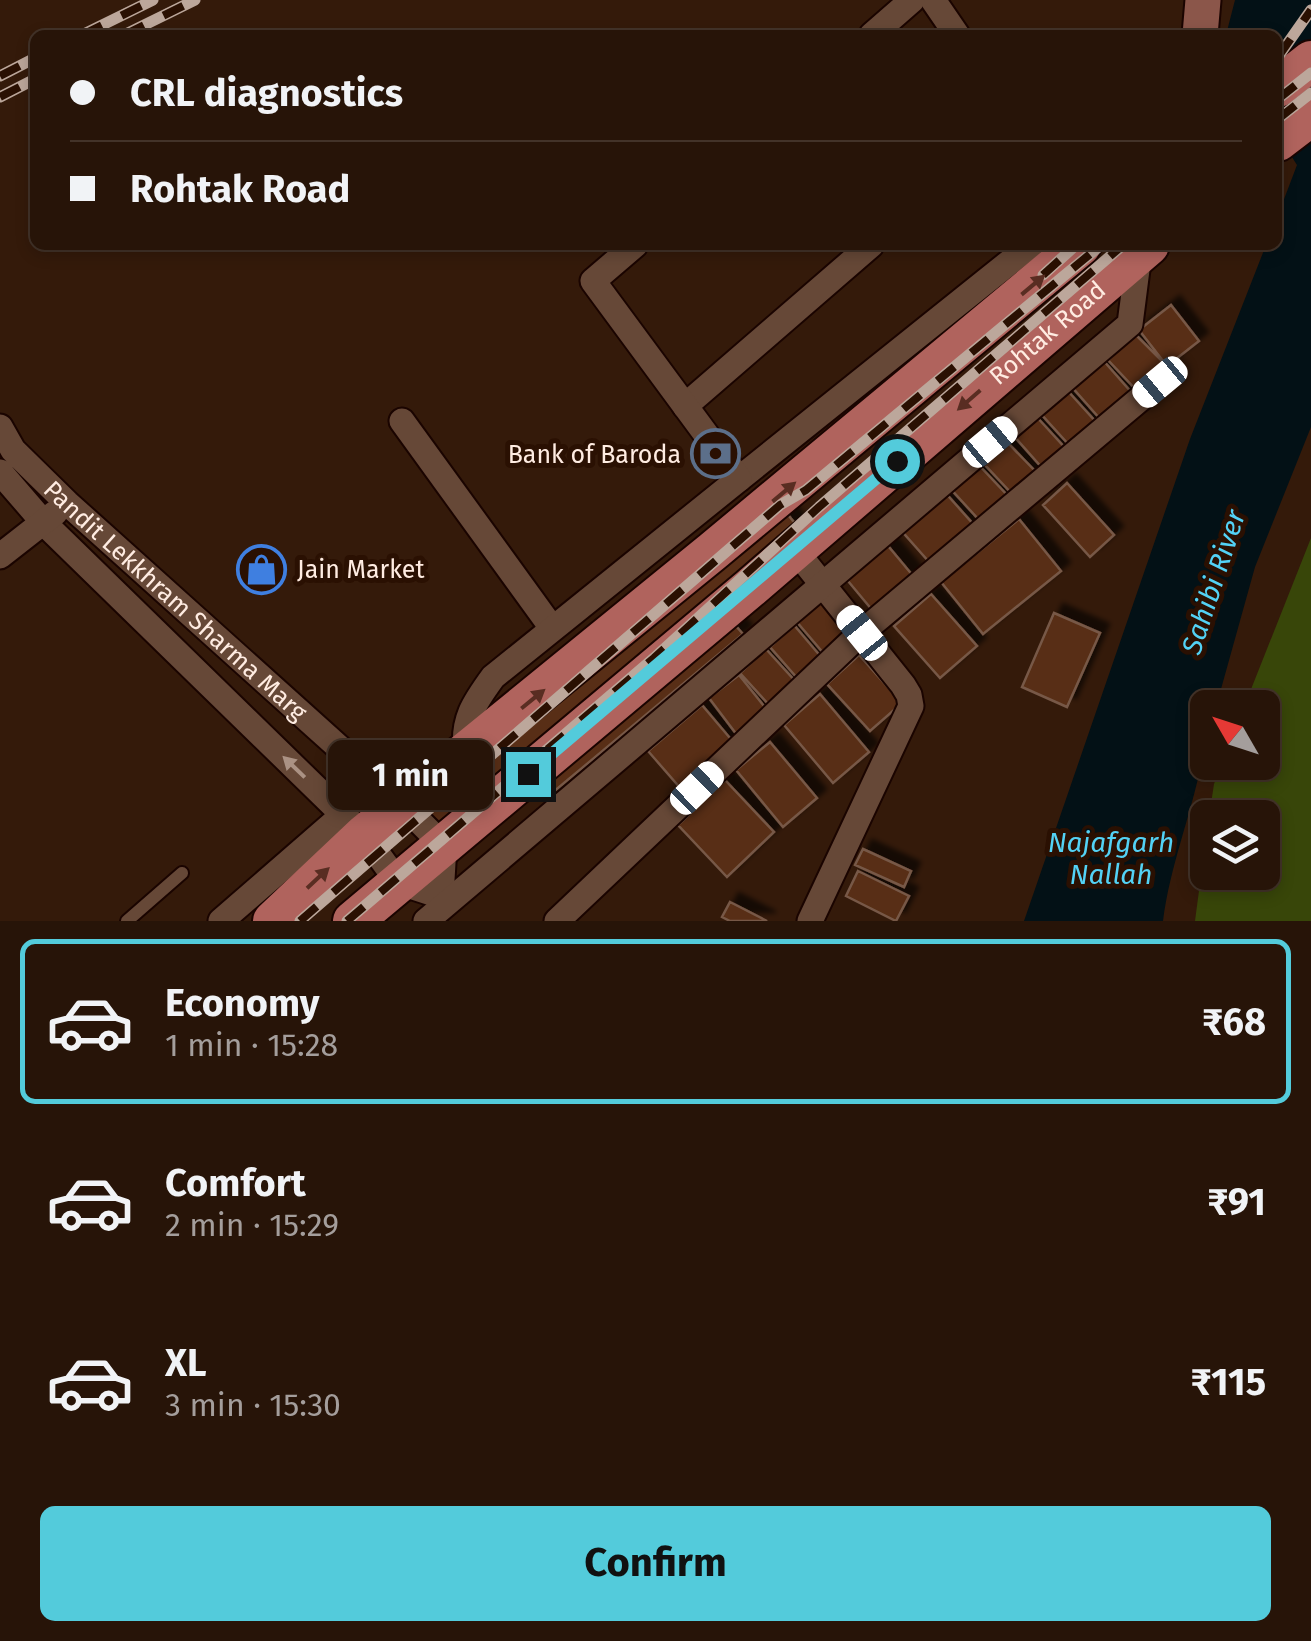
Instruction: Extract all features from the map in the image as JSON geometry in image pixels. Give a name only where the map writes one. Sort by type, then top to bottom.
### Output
[{"type":"main road","points":[[1282,84],[1311,61]]},
{"type":"main road","points":[[1282,138],[1311,116]]},
{"type":"main road","name":"Rohtak Road","points":[[354,825],[403,805],[1075,250]]},
{"type":"main road","name":"Rohtak Road","points":[[398,882],[795,550],[1143,250]]},
{"type":"main road","points":[[273,921],[354,825]]},
{"type":"main road","points":[[353,921],[398,882]]},
{"type":"street","points":[[878,30],[912,0]]},
{"type":"street","points":[[934,0],[954,30]]},
{"type":"street","points":[[1200,30],[1203,0]]},
{"type":"street","points":[[628,250],[593,282],[739,479]]},
{"type":"street","points":[[685,406],[865,250]]},
{"type":"street","points":[[466,753],[464,732],[470,708],[493,678],[1024,250]]},
{"type":"street","points":[[426,921],[443,899],[1130,324],[1144,250]]},
{"type":"street","points":[[558,921],[862,633],[1160,382]]},
{"type":"street","points":[[402,421],[552,628]]},
{"type":"street","name":"Pandit Lekkhram Sharma Marg","points":[[0,427],[13,450],[67,504],[444,846]]},
{"type":"street","name":"Pandit Lekkhram Sharma Marg","points":[[0,472],[44,523],[354,825],[398,882]]},
{"type":"street","points":[[0,556],[67,504]]},
{"type":"street","points":[[795,550],[910,695],[911,706],[810,921]]},
{"type":"street","points":[[221,921],[354,825]]},
{"type":"street","points":[[443,899],[444,846]]},
{"type":"street","points":[[398,882],[443,899]]},
{"type":"lane","points":[[127,921],[182,873]]},
{"type":"green space","points":[[1311,538],[1311,921],[1195,921],[1199,890],[1280,890],[1280,800],[1212,800],[1216,780],[1280,780],[1280,690],[1251,690]]},
{"type":"water","name":"Najafgarh Nallah","points":[[1235,0],[1311,0],[1311,427],[1255,567],[1221,690],[1190,690],[1190,780],[1198,780],[1163,921],[1024,921],[1190,439],[1264,250],[1282,250],[1282,204],[1297,165],[1282,141],[1282,30],[1227,30]]},
{"type":"building","points":[[1171,305],[1199,341],[1167,366],[1139,330]]},
{"type":"building","points":[[1135,334],[1167,366],[1139,393],[1108,360]]},
{"type":"building","points":[[1102,359],[1132,393],[1101,420],[1071,386]]},
{"type":"building","points":[[1067,390],[1096,422],[1070,446],[1041,414]]},
{"type":"building","points":[[1035,415],[1067,450],[1044,470],[1013,435]]},
{"type":"building","points":[[1008,443],[1037,473],[1014,496],[985,465]]},
{"type":"building","points":[[975,461],[1008,496],[980,521],[948,486]]},
{"type":"building","points":[[1067,483],[1114,535],[1090,557],[1043,505]]},
{"type":"building","points":[[942,489],[974,525],[930,563],[899,528]]},
{"type":"building","points":[[780,505],[807,538],[721,609],[743,634],[546,798],[529,777],[446,847],[414,808]]},
{"type":"building","points":[[1019,519],[1061,571],[983,634],[941,582]]},
{"type":"building","points":[[884,541],[914,577],[873,611],[843,575]]},
{"type":"building","points":[[931,594],[977,646],[940,678],[894,626]]},
{"type":"building","points":[[826,595],[856,629],[825,655],[796,621]]},
{"type":"building","points":[[1054,613],[1100,633],[1067,707],[1022,687]]},
{"type":"building","points":[[794,625],[822,658],[798,679],[770,647]]},
{"type":"building","points":[[766,649],[796,682],[770,706],[740,673]]},
{"type":"building","points":[[859,655],[902,703],[870,731],[827,684]]},
{"type":"building","points":[[739,675],[768,711],[737,735],[709,698]]},
{"type":"building","points":[[820,694],[869,752],[833,783],[784,725]]},
{"type":"building","points":[[702,705],[735,744],[682,790],[648,751]]},
{"type":"building","points":[[770,742],[817,798],[783,827],[736,770]]},
{"type":"building","points":[[725,780],[774,832],[727,877],[678,825]]},
{"type":"building","points":[[863,849],[911,871],[904,887],[855,865]]},
{"type":"building","points":[[858,871],[909,896],[896,921],[846,896]]},
{"type":"building","points":[[730,902],[767,921],[730,921],[722,917]]},
{"type":"railway","points":[[92,30],[153,0]]},
{"type":"railway","points":[[134,30],[195,0]]},
{"type":"railway","points":[[1282,51],[1311,10]]},
{"type":"railway","points":[[0,76],[30,61]]},
{"type":"railway","points":[[1282,96],[1311,73]]},
{"type":"railway","points":[[0,97],[30,82]]},
{"type":"railway","points":[[1282,116],[1311,93]]},
{"type":"railway","points":[[1043,275],[1070,250]]},
{"type":"railway","points":[[300,921],[780,505],[806,490],[1095,250]]},
{"type":"railway","points":[[347,921],[654,658],[819,507],[1117,250]]},
{"type":"place","name":"Bank of Baroda","points":[[716,454]]},
{"type":"place","name":"Jain Market","points":[[262,569]]},
{"type":"route","points":[[528,774],[897,461]]},
{"type":"water label","name":"Sahibi River","points":[[1213,582]]}]
